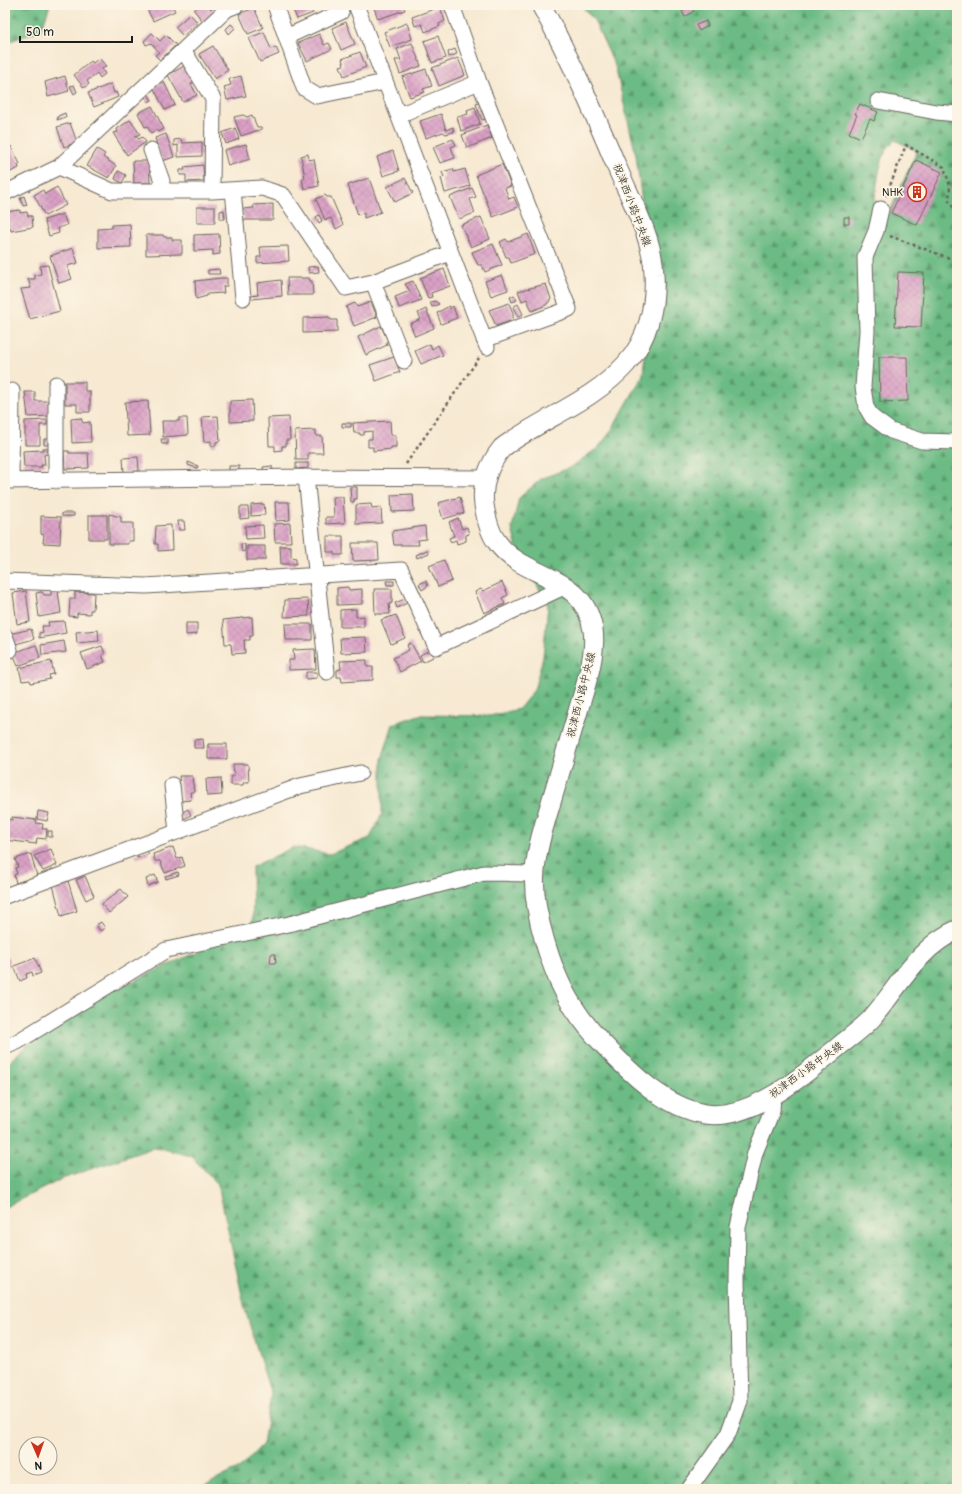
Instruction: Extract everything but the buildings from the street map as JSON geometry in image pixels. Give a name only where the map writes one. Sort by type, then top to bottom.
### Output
[{"type":"main road","name":"祝津西小路中央線","points":[[541,5],[569,58],[640,220],[650,251],[654,273],[654,303],[651,318],[640,343],[628,363],[608,383],[502,448],[494,457],[486,478],[482,495],[489,527],[496,542],[509,555],[566,586],[582,602],[587,611],[593,631],[593,655],[579,709],[540,840],[534,874],[538,913],[559,981],[571,1004],[591,1032],[616,1058],[640,1079],[668,1100],[706,1114],[726,1114],[745,1109],[773,1095],[811,1069],[870,1021],[927,948],[946,935],[957,930]]},
{"type":"street","points":[[5,193],[59,167],[227,10],[235,5]]},
{"type":"street","points":[[275,5],[304,88],[317,96],[385,82]]},
{"type":"street","points":[[356,5],[485,343],[569,309],[479,82],[452,5]]},
{"type":"street","points":[[286,37],[341,12]]},
{"type":"street","points":[[184,51],[213,99],[212,191]]},
{"type":"street","points":[[399,115],[479,82]]},
{"type":"street","points":[[878,101],[936,112],[957,114]]},
{"type":"street","points":[[151,150],[162,181],[160,191]]},
{"type":"street","points":[[59,167],[112,191],[212,191],[262,188],[283,195],[346,288],[373,282],[450,253]]},
{"type":"street","points":[[233,190],[243,298]]},
{"type":"street","points":[[880,209],[876,231],[865,257],[867,331],[863,387],[866,407],[872,417],[891,431],[922,441],[957,442]]},
{"type":"street","points":[[373,282],[404,361]]},
{"type":"street","points":[[56,384],[56,480]]},
{"type":"street","points":[[12,391],[8,481],[306,477],[486,478]]},
{"type":"street","points":[[306,477],[327,672]]},
{"type":"street","points":[[5,581],[146,586],[401,570],[436,647],[566,586]]},
{"type":"street","points":[[5,896],[300,786],[360,773]]},
{"type":"street","points":[[172,785],[177,832]]},
{"type":"street","points":[[5,1047],[17,1042],[166,950],[289,924],[484,873],[534,874]]},
{"type":"street","points":[[689,1489],[728,1434],[740,1401],[737,1280],[738,1226],[755,1153],[772,1112],[773,1095]]},
{"type":"path","points":[[880,209],[906,145],[944,167],[950,186],[949,201],[957,212]]},
{"type":"path","points":[[876,231],[957,261]]},
{"type":"path","points":[[955,344],[957,339]]},
{"type":"path","points":[[397,478],[485,343]]},
{"type":"green space","points":[[5,5],[50,5],[41,30],[5,43]]},
{"type":"green space","points":[[581,5],[957,5],[957,1489],[198,1489],[240,1468],[263,1444],[271,1395],[245,1309],[218,1184],[191,1156],[155,1147],[62,1179],[5,1207],[5,1066],[57,1016],[216,943],[253,921],[252,867],[294,847],[330,854],[370,838],[382,814],[382,759],[393,724],[419,715],[490,716],[519,709],[534,690],[543,657],[548,605],[535,581],[519,557],[512,528],[519,498],[541,479],[571,467],[598,448],[612,430],[643,375],[649,315],[648,251],[636,155],[615,66],[594,20]],"holes":[[[895,140],[917,151],[889,214],[874,204],[880,169],[885,152]]]},
{"type":"place","name":"NHK","points":[[917,192]]}]
